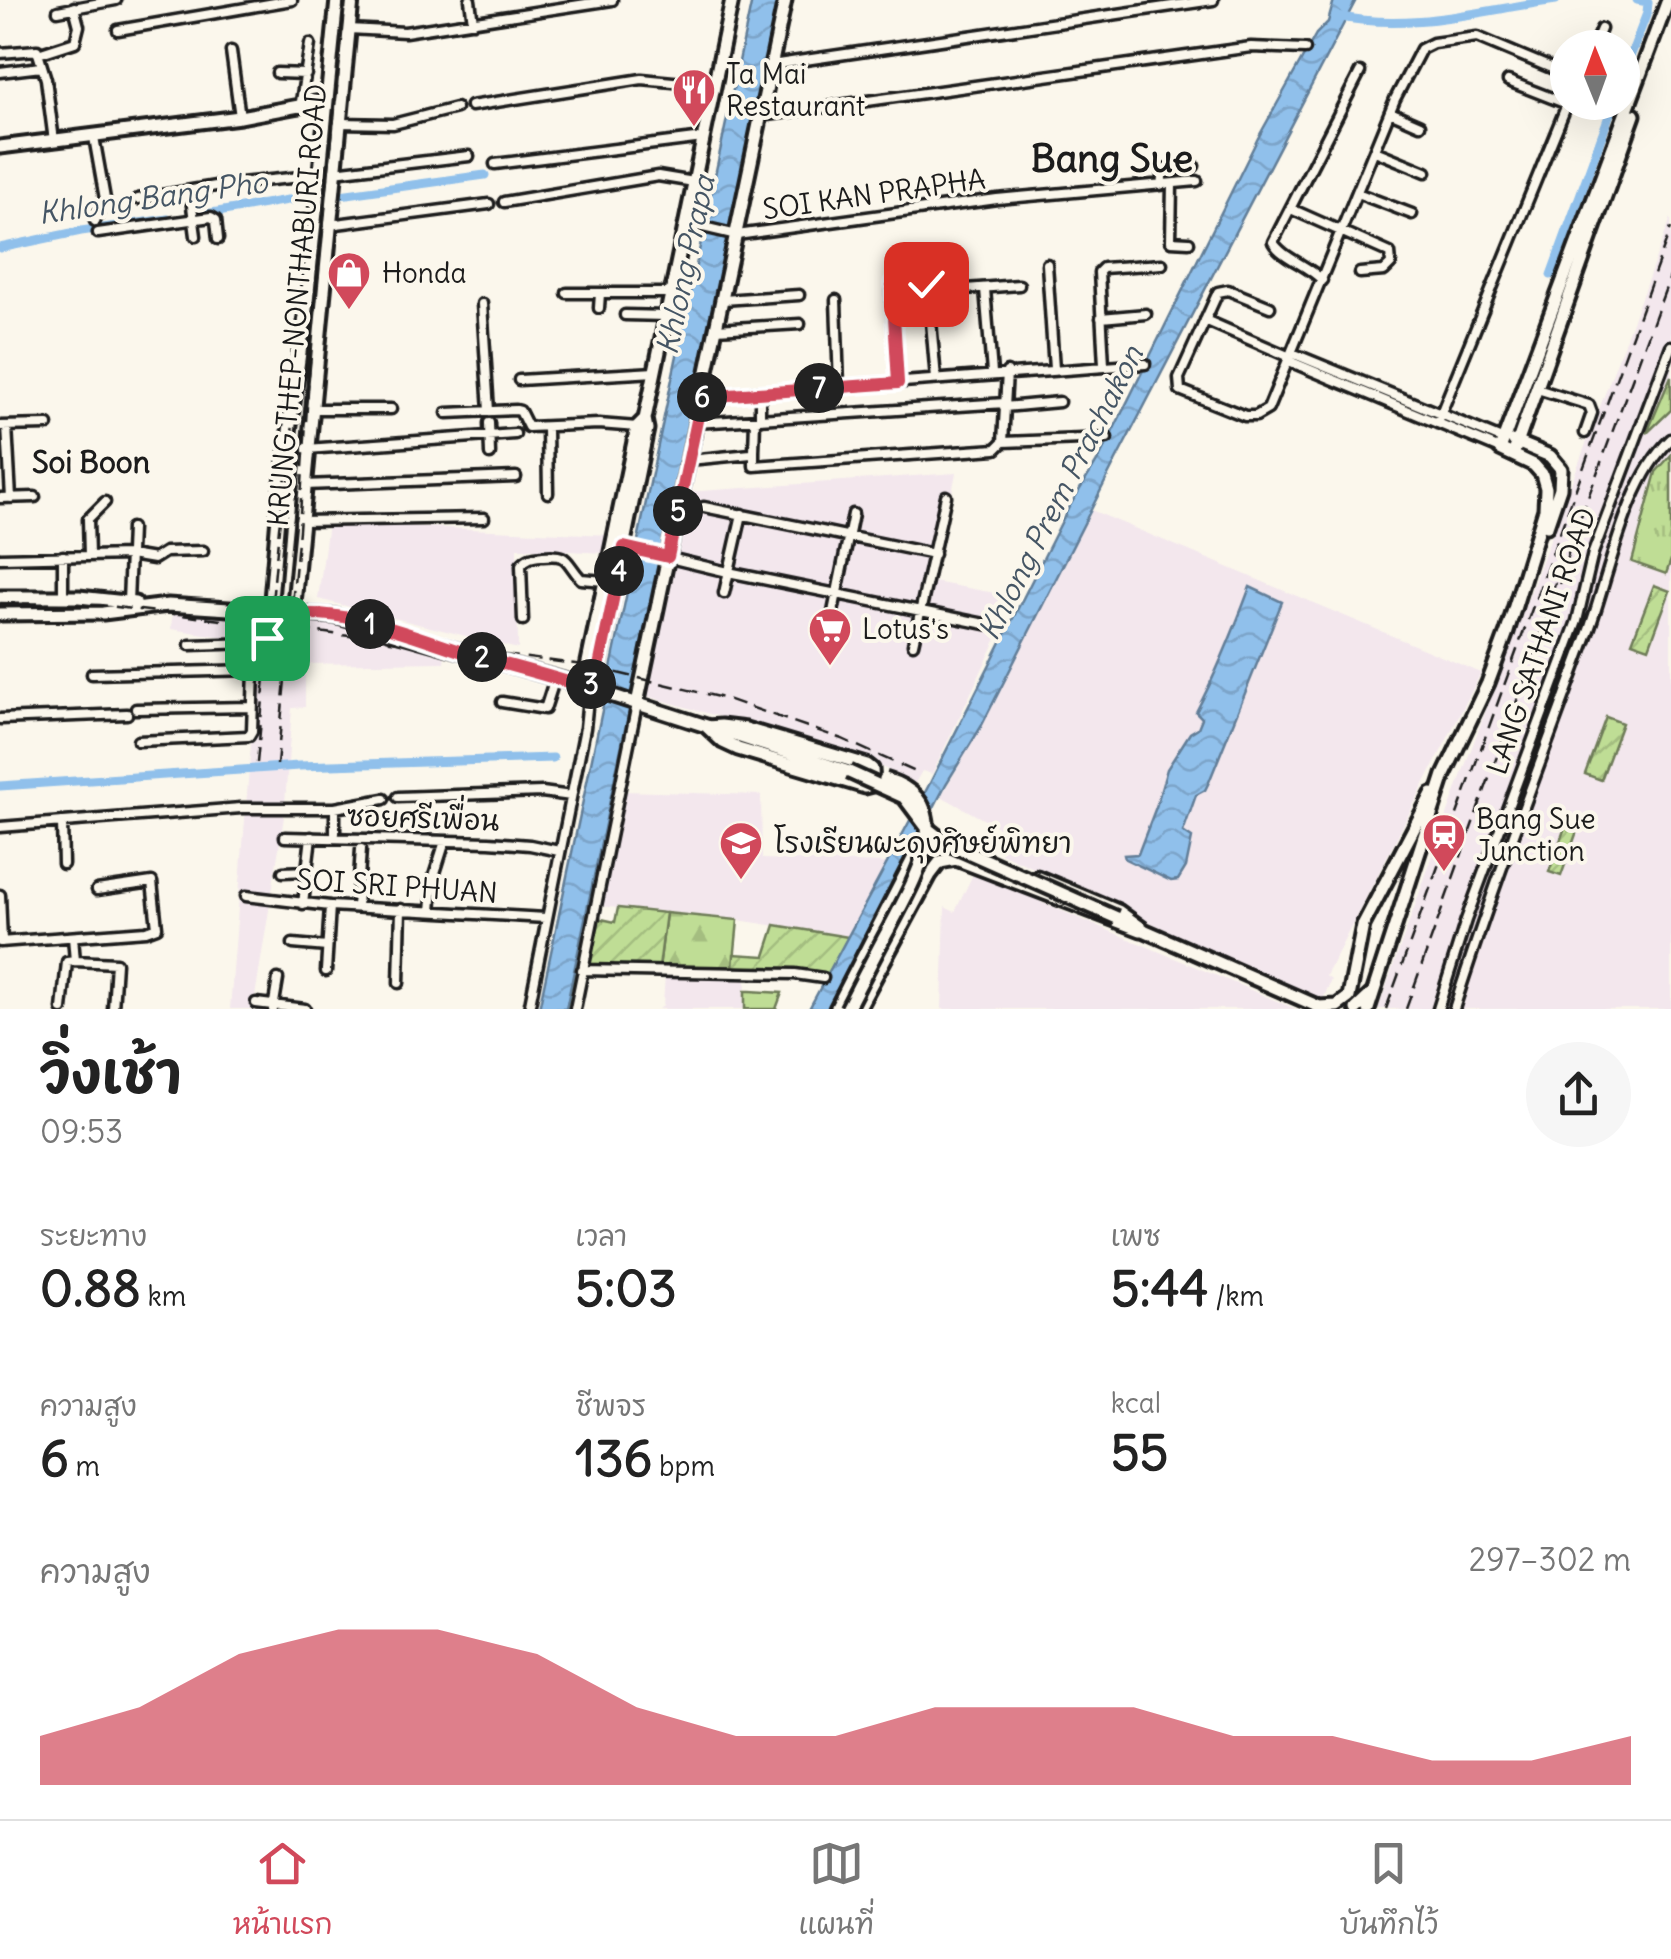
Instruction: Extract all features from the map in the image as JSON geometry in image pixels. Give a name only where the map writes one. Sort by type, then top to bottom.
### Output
[{"type":"street","points":[[58,11],[116,0]]},
{"type":"street","points":[[221,0],[224,14]]},
{"type":"street","points":[[118,30],[292,0]]},
{"type":"street","name":"KRUNG THEP-NONTHABURI ROAD","points":[[274,615],[278,504],[300,366],[337,0]]},
{"type":"street","name":"KRUNG THEP-NONTHABURI ROAD","points":[[293,614],[352,0]]},
{"type":"street","points":[[470,0],[473,22]]},
{"type":"street","points":[[349,29],[405,32],[612,0]]},
{"type":"street","points":[[529,1009],[585,728],[589,689],[586,667],[655,372],[732,0]]},
{"type":"street","points":[[575,1009],[785,0]]},
{"type":"street","points":[[771,65],[1213,0]]},
{"type":"street","points":[[1502,444],[1668,0]]},
{"type":"street","points":[[38,54],[75,42],[78,26],[74,8]]},
{"type":"street","points":[[1516,448],[1671,13]]},
{"type":"street","points":[[1270,307],[1222,289],[1179,378],[1180,390],[1246,416],[1268,410],[1390,112],[1421,49],[1434,43],[1477,37],[1550,67]]},
{"type":"street","points":[[300,108],[310,44]]},
{"type":"street","points":[[761,116],[1251,47],[1305,49]]},
{"type":"street","points":[[0,53],[35,49],[54,141]]},
{"type":"street","points":[[231,51],[240,117]]},
{"type":"street","points":[[0,72],[41,67]]},
{"type":"street","points":[[1322,280],[1274,246],[1360,72]]},
{"type":"street","points":[[277,73],[306,74]]},
{"type":"street","points":[[471,106],[642,79],[714,86]]},
{"type":"street","points":[[1508,81],[1550,97]]},
{"type":"street","points":[[0,147],[94,138],[326,101]]},
{"type":"street","points":[[339,123],[393,124],[456,108]]},
{"type":"street","points":[[1390,112],[1420,125]]},
{"type":"street","points":[[1439,418],[1560,120]]},
{"type":"street","points":[[94,138],[104,199],[95,221]]},
{"type":"street","points":[[495,164],[704,138]]},
{"type":"street","points":[[1374,150],[1426,172]]},
{"type":"street","points":[[138,200],[469,156]]},
{"type":"street","points":[[1161,185],[1163,170],[1194,166]]},
{"type":"street","points":[[504,202],[658,176],[694,182]]},
{"type":"street","name":"SOI KAN PRAPHA","points":[[686,223],[734,235],[998,199],[1197,182]]},
{"type":"street","points":[[1172,184],[1170,242],[1189,242]]},
{"type":"street","points":[[190,191],[196,236]]},
{"type":"street","points":[[1358,192],[1412,214]]},
{"type":"street","points":[[329,225],[488,204]]},
{"type":"street","points":[[1291,208],[1390,253],[1389,267],[1360,273]]},
{"type":"street","points":[[98,233],[193,217],[215,218],[218,239]]},
{"type":"street","points":[[1047,264],[1054,368]]},
{"type":"street","points":[[1104,365],[1100,272],[1103,268],[1162,264]]},
{"type":"street","points":[[898,383],[891,287],[897,281],[923,282],[928,287],[936,379]]},
{"type":"street","points":[[952,290],[1019,285]]},
{"type":"street","points":[[985,288],[992,374]]},
{"type":"street","points":[[567,293],[672,292]]},
{"type":"street","points":[[599,308],[600,293]]},
{"type":"street","points":[[723,300],[799,295]]},
{"type":"street","points":[[836,300],[839,386]]},
{"type":"street","points":[[482,304],[489,412]]},
{"type":"street","points":[[1101,318],[1146,314]]},
{"type":"street","points":[[624,315],[667,316]]},
{"type":"street","points":[[1204,320],[1502,444],[1557,463],[1562,479],[1529,567]]},
{"type":"street","points":[[716,329],[800,324]]},
{"type":"street","name":"LANG SATHANI ROAD","points":[[1438,1009],[1466,920],[1577,622],[1592,553],[1671,346]]},
{"type":"street","points":[[702,397],[1144,364]]},
{"type":"street","points":[[519,380],[655,372]]},
{"type":"street","points":[[1003,442],[1006,372]]},
{"type":"street","points":[[1537,388],[1589,405],[1592,413],[1584,433]]},
{"type":"street","points":[[760,392],[754,466],[996,449],[1003,442],[1107,438]]},
{"type":"street","points":[[696,423],[1059,402]]},
{"type":"street","points":[[310,410],[391,408]]},
{"type":"street","points":[[448,413],[520,411],[528,427],[641,423],[647,429],[628,548],[598,671],[589,689]]},
{"type":"street","points":[[489,423],[490,454]]},
{"type":"street","points":[[10,498],[4,426],[48,425]]},
{"type":"street","points":[[546,428],[548,493]]},
{"type":"street","points":[[307,449],[515,434]]},
{"type":"street","name":"LANG SATHANI ROAD","points":[[1454,1009],[1487,905],[1592,622],[1610,562],[1649,464],[1671,439]]},
{"type":"street","points":[[0,598],[63,596],[147,606],[316,614],[364,622],[636,703],[849,772],[904,796],[928,829],[944,842],[1321,1008],[1337,1006],[1349,997],[1358,939],[1390,869],[1444,775],[1488,683],[1529,567],[1545,510],[1546,488],[1534,465],[1516,448]]},
{"type":"street","points":[[688,460],[748,456],[754,452]]},
{"type":"street","points":[[303,485],[516,477]]},
{"type":"street","points":[[913,644],[946,496]]},
{"type":"street","points":[[0,498],[35,497]]},
{"type":"street","points":[[90,556],[88,519],[105,502]]},
{"type":"street","points":[[704,507],[934,554]]},
{"type":"street","points":[[724,593],[742,514]]},
{"type":"street","points":[[830,626],[853,514]]},
{"type":"street","points":[[300,520],[484,518]]},
{"type":"street","points":[[128,602],[131,528]]},
{"type":"street","points":[[628,548],[990,625]]},
{"type":"street","points":[[0,558],[130,555],[154,559],[165,552],[204,551]]},
{"type":"street","points":[[63,556],[63,596]]},
{"type":"street","points":[[523,620],[521,565],[529,557],[564,556],[581,579],[605,581]]},
{"type":"street","points":[[0,614],[103,613],[147,606]]},
{"type":"street","points":[[92,674],[254,670],[264,663],[274,615]]},
{"type":"street","points":[[190,645],[254,643],[259,622]]},
{"type":"street","points":[[138,741],[248,736],[252,731],[254,670]]},
{"type":"street","points":[[502,702],[545,709],[554,678]]},
{"type":"street","points":[[0,719],[251,707]]},
{"type":"street","points":[[707,727],[746,729],[866,765],[872,768],[875,779],[869,788],[858,786],[738,749],[707,727]]},
{"type":"street","points":[[1368,1009],[1444,775]]},
{"type":"street","points":[[398,797],[542,792],[570,796]]},
{"type":"street","points":[[0,828],[253,808],[335,808],[384,800]]},
{"type":"street","points":[[335,808],[335,833]]},
{"type":"street","points":[[62,822],[64,864]]},
{"type":"street","points":[[846,1009],[920,871],[928,829]]},
{"type":"street","points":[[303,904],[311,837]]},
{"type":"street","name":"ซอยศรีเพื่อน","points":[[285,838],[530,844],[559,851]]},
{"type":"street","points":[[431,911],[434,876],[445,841]]},
{"type":"street","points":[[836,1009],[913,858],[924,845],[936,841],[972,848],[1118,911],[1147,931]]},
{"type":"street","points":[[965,862],[972,848]]},
{"type":"street","points":[[356,907],[361,849]]},
{"type":"street","points":[[858,1009],[930,875],[944,860],[965,862],[1115,923],[1147,931]]},
{"type":"street","points":[[1390,869],[1403,866],[1410,876]]},
{"type":"street","points":[[283,872],[307,871]]},
{"type":"street","points":[[0,895],[1,942],[157,927],[153,884],[97,890]]},
{"type":"street","name":"SOI SRI PHUAN","points":[[246,896],[330,906],[546,918]]},
{"type":"street","points":[[326,971],[330,906]]},
{"type":"street","points":[[398,983],[401,909]]},
{"type":"street","points":[[73,937],[74,961]]},
{"type":"street","points":[[293,944],[327,947]]},
{"type":"street","points":[[62,1009],[67,962],[74,961],[116,963],[114,1009]]},
{"type":"street","points":[[582,970],[796,974],[823,978]]},
{"type":"street","points":[[273,1008],[278,980]]},
{"type":"street","points":[[1356,1009],[1375,991]]},
{"type":"street","points":[[256,1004],[306,1009]]},
{"type":"shaded area","points":[[1671,218],[1671,1009],[1378,1009],[1460,779]]},
{"type":"shaded area","points":[[956,473],[934,582],[1017,597],[932,774],[922,771],[915,783],[861,757],[633,692],[637,672],[646,675],[671,568],[677,566],[672,562],[687,492]]},
{"type":"shaded area","points":[[1091,510],[1481,673],[1326,976],[1331,980],[1322,1002],[1001,853],[999,828],[941,796],[981,727]]},
{"type":"shaded area","points":[[328,523],[610,535],[604,553],[517,548],[518,649],[318,599]]},
{"type":"shaded area","points":[[173,607],[325,618],[446,649],[444,662],[305,664],[305,707],[292,708],[284,817],[253,1009],[230,1009],[259,642],[171,629]]},
{"type":"shaded area","name":"โรงเรียนผะดุงศิษย์พิทยา","points":[[623,791],[761,795],[762,859],[887,863],[848,937],[738,920],[599,906]]},
{"type":"shaded area","points":[[975,870],[1043,903],[1296,1009],[942,1009],[945,907],[955,912]]},
{"type":"shaded area","points":[[665,974],[746,975],[745,1009],[659,1009],[663,1006]]},
{"type":"green space","points":[[1671,376],[1671,410],[1647,433]]},
{"type":"green space","points":[[1671,455],[1671,560],[1666,574],[1632,562],[1656,472]]},
{"type":"green space","points":[[1654,585],[1670,591],[1649,648],[1632,642]]},
{"type":"green space","points":[[628,714],[632,715],[572,1009],[566,1009]]},
{"type":"green space","points":[[1606,717],[1622,723],[1601,780],[1585,774]]},
{"type":"green space","points":[[1569,816],[1581,820],[1561,876],[1549,872]]},
{"type":"green space","points":[[618,908],[666,913],[659,968],[587,965],[597,918],[615,922]]},
{"type":"green space","points":[[666,913],[738,920],[733,971],[659,968]]},
{"type":"green space","points":[[775,925],[848,937],[827,976],[733,971],[734,954],[765,956]]},
{"type":"green space","points":[[745,991],[782,993],[776,1009],[745,1009]]},
{"type":"water","points":[[752,0],[779,0],[566,1009],[539,1009]]},
{"type":"water","points":[[1334,0],[1356,0],[981,727],[946,784],[830,1009],[809,1009],[930,783],[1069,507],[1101,455],[1258,138],[1316,34],[1328,22]]},
{"type":"water","points":[[1250,587],[1282,602],[1209,782],[1196,795],[1183,832],[1192,838],[1186,867],[1178,880],[1171,881],[1125,859],[1124,855],[1138,854],[1167,769],[1190,733],[1198,728],[1202,718],[1196,712]]},
{"type":"waterway","points":[[1336,16],[1419,21],[1556,0]]},
{"type":"waterway","points":[[1637,0],[1648,2],[1640,31]]},
{"type":"waterway","points":[[1551,275],[1607,120]]},
{"type":"waterway","name":"Khlong Bang Pho","points":[[340,195],[485,175]]},
{"type":"waterway","name":"Khlong Bang Pho","points":[[194,216],[288,200],[315,200]]},
{"type":"waterway","name":"Khlong Bang Pho","points":[[0,248],[168,219]]},
{"type":"waterway","points":[[0,786],[299,766],[553,758]]},
{"type":"railway","points":[[277,765],[311,345],[346,0]]},
{"type":"railway","points":[[1386,1009],[1671,228]]},
{"type":"railway","points":[[1560,584],[1570,546],[1671,274]]},
{"type":"railway","points":[[257,763],[279,528],[293,425]]},
{"type":"railway","points":[[1406,1009],[1546,620],[1558,570]]},
{"type":"railway","points":[[0,603],[100,605],[584,665],[727,699],[842,739],[920,774]]},
{"type":"place","name":"Ta Mai Restaurant","points":[[694,128]]},
{"type":"place","name":"Honda","points":[[349,311]]},
{"type":"place","name":"Lotus's","points":[[830,667]]},
{"type":"place","name":"Bang Sue Junction","points":[[1444,873]]},
{"type":"place","name":"โรงเรียนผะดุงศิษย์พิทยา","points":[[741,881]]},
{"type":"district","name":"Bang Sue","points":[[1112,159]]},
{"type":"district","name":"Soi Boon","points":[[91,463]]},
{"type":"route","points":[[267,638],[279,618],[293,614],[336,616],[589,689],[598,671],[624,547],[668,557],[702,397],[898,383],[892,283],[926,284]]},
{"type":"water label","name":"Khlong Prapa","points":[[686,265]]},
{"type":"water label","name":"Khlong Prem Prachakon","points":[[1061,493]]}]
